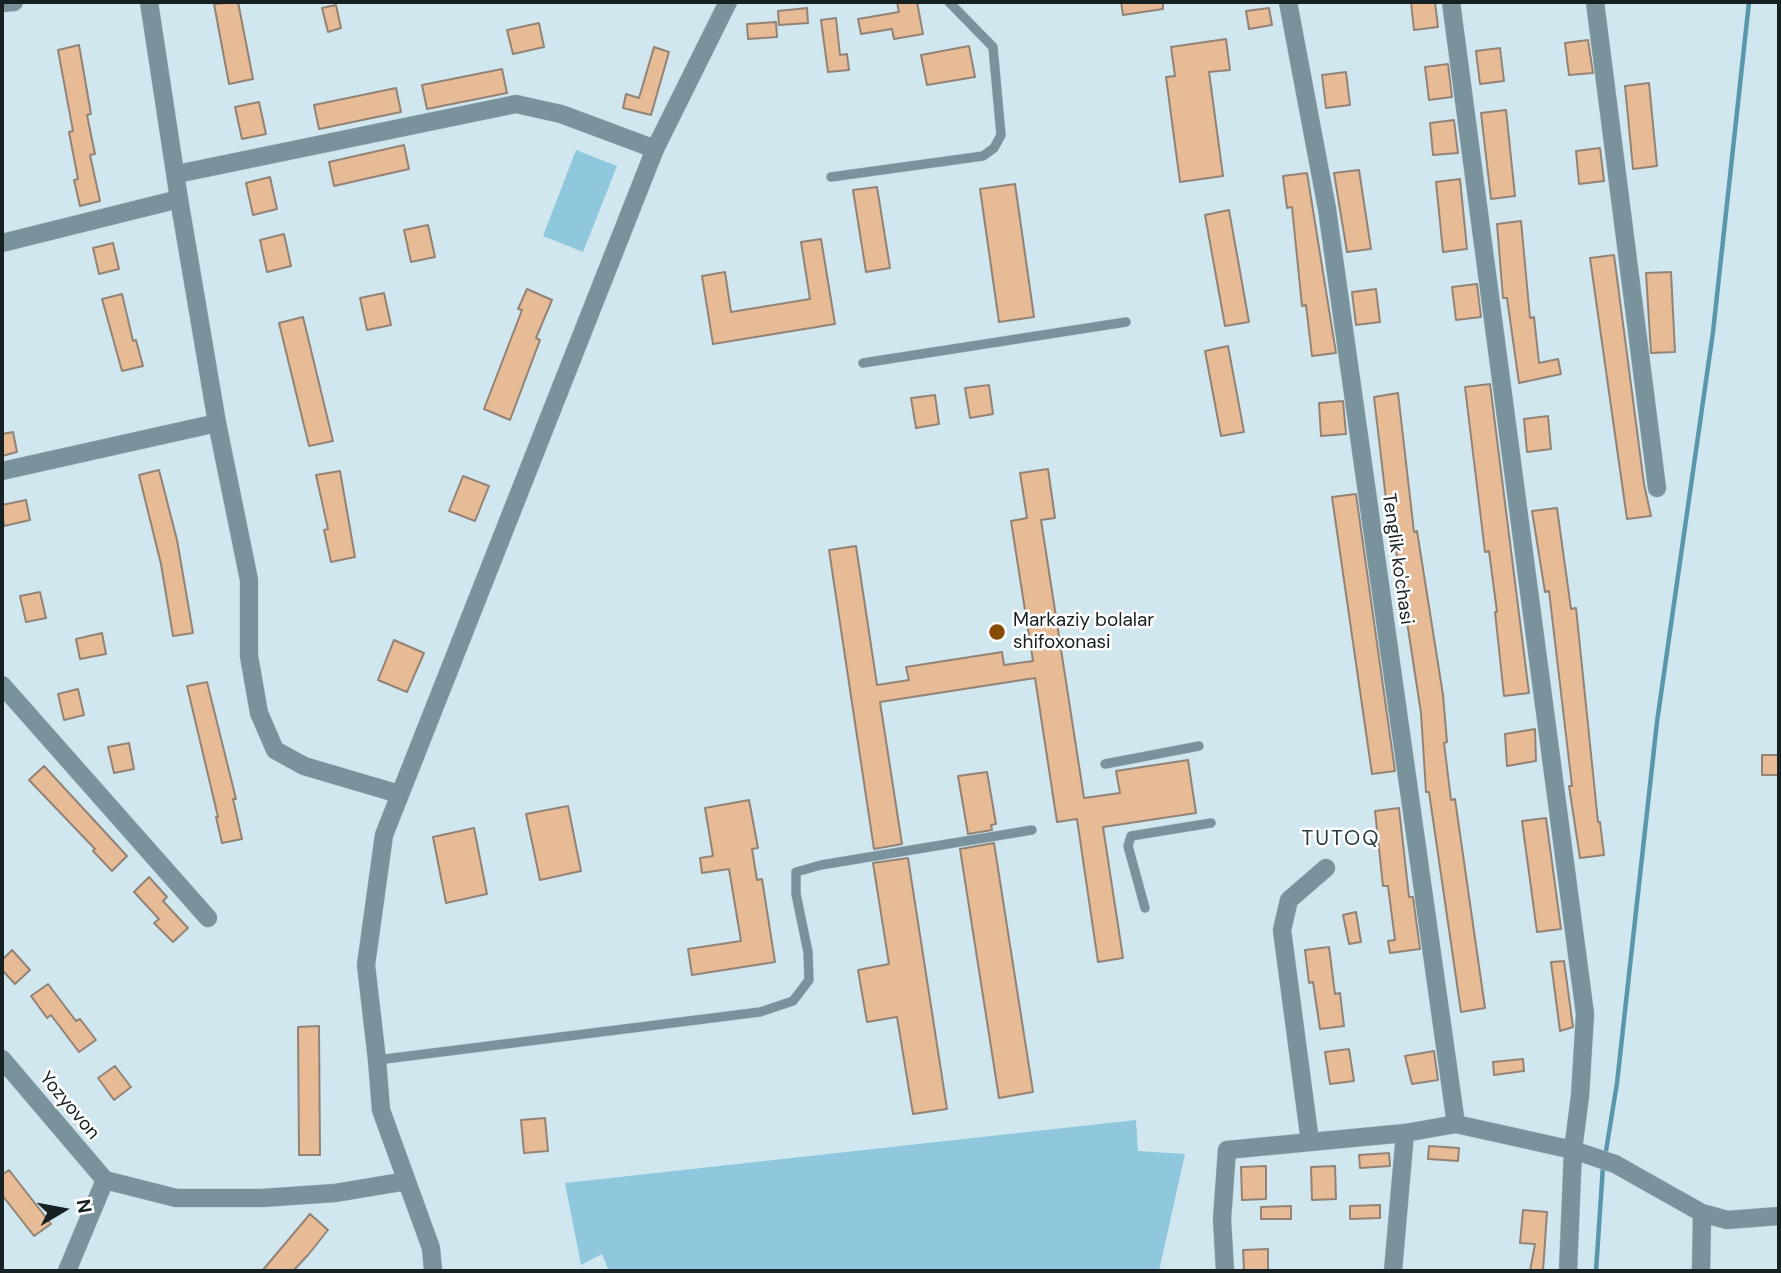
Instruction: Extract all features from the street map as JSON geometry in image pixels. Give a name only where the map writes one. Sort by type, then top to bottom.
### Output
[{"type":"street","points":[[2,4],[14,2]]},
{"type":"street","points":[[149,2],[177,174],[178,199],[217,423],[249,580],[249,656],[259,713],[275,750],[304,766],[399,794]]},
{"type":"street","points":[[433,1271],[431,1248],[381,1110],[366,965],[384,835],[655,149],[728,2]]},
{"type":"street","name":"Tenglik ko'chasi","points":[[1288,2],[1327,209],[1456,1124]]},
{"type":"street","points":[[1451,2],[1585,1014],[1580,1152],[1568,1271]]},
{"type":"street","points":[[1595,2],[1657,488]]},
{"type":"street","points":[[177,174],[516,104],[561,114],[655,149]]},
{"type":"street","points":[[2,243],[178,199]]},
{"type":"street","points":[[2,471],[217,423]]},
{"type":"street","points":[[2,685],[208,918]]},
{"type":"street","points":[[1310,1142],[1282,930],[1289,900],[1326,868]]},
{"type":"street","name":"Yozyovon","points":[[2,1059],[105,1180]]},
{"type":"street","points":[[1225,1271],[1222,1219],[1227,1150],[1405,1133],[1456,1124],[1580,1152],[1615,1164],[1702,1213],[1727,1220],[1779,1216]]},
{"type":"street","points":[[1393,1271],[1405,1133]]},
{"type":"street","points":[[67,1271],[105,1180],[176,1198],[250,1198],[335,1193],[407,1181]]},
{"type":"street","points":[[1700,1271],[1702,1213]]},
{"type":"lane","points":[[831,177],[983,156],[994,148],[1001,135],[993,47],[949,2]]},
{"type":"lane","points":[[863,363],[1126,322]]},
{"type":"lane","points":[[1105,764],[1199,746]]},
{"type":"lane","points":[[1145,908],[1128,846],[1131,836],[1211,823]]},
{"type":"lane","points":[[377,1060],[760,1012],[793,1001],[809,980],[808,952],[796,894],[796,872],[821,865],[1032,830]]},
{"type":"shaded area","points":[[576,150],[617,166],[583,252],[543,236]]},
{"type":"shaded area","points":[[1136,1120],[1138,1151],[1185,1154],[1159,1271],[609,1271],[602,1254],[581,1265],[565,1183]]},
{"type":"building","points":[[238,2],[253,79],[229,84],[214,4]]},
{"type":"building","points":[[897,2],[917,2],[923,34],[894,39],[892,29],[861,34],[858,19],[899,12]]},
{"type":"building","points":[[1121,2],[1163,2],[1163,9],[1123,15]]},
{"type":"building","points":[[1411,2],[1435,2],[1438,27],[1414,30]]},
{"type":"building","points":[[336,5],[341,28],[328,32],[322,8]]},
{"type":"building","points":[[807,8],[808,23],[779,25],[778,11]]},
{"type":"building","points":[[1269,8],[1272,25],[1249,29],[1246,11]]},
{"type":"building","points":[[836,18],[840,55],[847,54],[849,70],[828,72],[821,20]]},
{"type":"building","points":[[776,22],[777,37],[748,39],[747,24]]},
{"type":"building","points":[[539,23],[544,47],[513,54],[507,30]]},
{"type":"building","points":[[1226,39],[1230,70],[1209,72],[1223,176],[1180,182],[1166,77],[1175,76],[1171,47]]},
{"type":"building","points":[[1588,40],[1593,73],[1569,75],[1565,43]]},
{"type":"building","points":[[79,45],[91,114],[87,115],[95,154],[90,155],[100,201],[80,206],[74,180],[78,179],[69,132],[73,131],[58,50]]},
{"type":"building","points":[[969,46],[975,77],[927,85],[921,55]]},
{"type":"building","points":[[654,47],[669,52],[651,115],[623,108],[626,94],[639,98]]},
{"type":"building","points":[[1500,48],[1504,81],[1480,84],[1476,51]]},
{"type":"building","points":[[1448,64],[1452,97],[1429,100],[1425,67]]},
{"type":"building","points":[[502,69],[507,93],[427,109],[422,85]]},
{"type":"building","points":[[1346,72],[1350,105],[1326,108],[1322,75]]},
{"type":"building","points":[[1649,83],[1657,166],[1633,169],[1625,86]]},
{"type":"building","points":[[396,88],[401,112],[319,129],[314,105]]},
{"type":"building","points":[[259,102],[266,134],[242,139],[235,107]]},
{"type":"building","points":[[1506,110],[1515,196],[1491,199],[1481,113]]},
{"type":"building","points":[[1454,120],[1458,153],[1433,155],[1430,123]]},
{"type":"building","points":[[404,145],[409,169],[334,186],[329,162]]},
{"type":"building","points":[[1600,148],[1604,181],[1579,184],[1576,151]]},
{"type":"building","points":[[1359,170],[1371,249],[1347,252],[1334,173]]},
{"type":"building","points":[[1307,173],[1336,353],[1312,356],[1306,305],[1302,306],[1292,207],[1287,208],[1283,176]]},
{"type":"building","points":[[270,177],[277,209],[253,215],[246,183]]},
{"type":"building","points":[[1460,179],[1467,249],[1443,252],[1436,182]]},
{"type":"building","points":[[1015,184],[1034,317],[999,322],[980,189]]},
{"type":"building","points":[[877,187],[890,268],[866,272],[853,190]]},
{"type":"building","points":[[1229,210],[1249,322],[1225,326],[1205,215]]},
{"type":"building","points":[[1521,221],[1530,318],[1534,317],[1539,363],[1558,359],[1561,374],[1519,383],[1507,298],[1503,298],[1497,224]]},
{"type":"building","points":[[428,225],[435,257],[411,262],[404,230]]},
{"type":"building","points":[[284,234],[291,266],[267,272],[260,240]]},
{"type":"building","points":[[821,239],[835,324],[713,344],[702,276],[725,272],[731,312],[810,299],[801,242]]},
{"type":"building","points":[[113,243],[119,269],[99,274],[93,248]]},
{"type":"building","points":[[1614,255],[1644,484],[1651,516],[1627,519],[1590,258]]},
{"type":"building","points":[[1671,272],[1675,352],[1651,353],[1646,273]]},
{"type":"building","points":[[1477,284],[1481,317],[1456,320],[1452,287]]},
{"type":"building","points":[[527,289],[552,300],[536,338],[540,340],[510,420],[484,409],[522,310],[518,309]]},
{"type":"building","points":[[1376,289],[1380,322],[1356,325],[1352,292]]},
{"type":"building","points":[[384,293],[391,325],[367,330],[360,298]]},
{"type":"building","points":[[122,294],[133,341],[136,340],[143,366],[122,371],[102,299]]},
{"type":"building","points":[[303,317],[333,441],[309,446],[279,323]]},
{"type":"building","points":[[1228,346],[1244,432],[1221,436],[1205,351]]},
{"type":"building","points":[[1490,384],[1529,693],[1504,696],[1497,612],[1489,551],[1485,552],[1465,387]]},
{"type":"building","points":[[989,385],[993,414],[970,418],[965,388]]},
{"type":"building","points":[[1398,393],[1414,532],[1417,531],[1443,695],[1447,742],[1444,743],[1451,800],[1455,799],[1485,1008],[1461,1012],[1429,792],[1426,792],[1421,713],[1392,524],[1389,525],[1374,397]]},
{"type":"building","points":[[935,395],[939,424],[916,428],[911,398]]},
{"type":"building","points":[[1343,401],[1346,434],[1321,436],[1319,403]]},
{"type":"building","points":[[1548,416],[1551,449],[1527,452],[1524,419]]},
{"type":"building","points":[[13,432],[17,452],[2,456],[2,434]]},
{"type":"building","points":[[1048,469],[1055,518],[1041,520],[1084,798],[1120,793],[1116,771],[1188,760],[1196,813],[1103,827],[1123,958],[1098,962],[1077,819],[1057,822],[1035,678],[880,702],[902,844],[874,849],[829,550],[856,546],[877,685],[909,680],[906,667],[1002,652],[1004,665],[1033,661],[1011,521],[1027,518],[1020,473]]},
{"type":"building","points":[[159,470],[177,540],[193,633],[173,636],[161,564],[139,475]]},
{"type":"building","points":[[340,471],[355,557],[331,562],[324,530],[328,529],[316,475]]},
{"type":"building","points":[[463,476],[489,486],[475,521],[449,511]]},
{"type":"building","points":[[1356,494],[1395,771],[1372,774],[1332,497]]},
{"type":"building","points":[[26,500],[30,520],[4,526],[2,505]]},
{"type":"building","points":[[1557,508],[1571,609],[1576,608],[1598,822],[1604,855],[1580,858],[1569,786],[1572,786],[1549,591],[1545,592],[1532,511]]},
{"type":"building","points":[[40,592],[46,618],[26,622],[20,596]]},
{"type":"building","points":[[102,633],[106,654],[80,659],[76,639]]},
{"type":"building","points":[[394,640],[424,653],[407,692],[378,680]]},
{"type":"building","points":[[207,682],[236,799],[233,799],[242,839],[222,843],[187,686]]},
{"type":"building","points":[[78,689],[84,715],[64,720],[58,694]]},
{"type":"building","points":[[1535,729],[1536,761],[1507,766],[1505,734]]},
{"type":"building","points":[[129,743],[134,769],[114,773],[108,747]]},
{"type":"building","points":[[1762,755],[1779,755],[1779,775],[1762,775]]},
{"type":"building","points":[[44,766],[127,856],[112,871],[93,851],[95,849],[29,780]]},
{"type":"building","points":[[987,772],[996,824],[991,825],[992,830],[968,834],[958,776]]},
{"type":"building","points":[[749,800],[758,848],[752,849],[757,880],[762,879],[775,962],[692,975],[688,949],[741,941],[729,869],[702,873],[700,858],[713,856],[705,808]]},
{"type":"building","points":[[568,806],[581,871],[540,880],[526,814]]},
{"type":"building","points":[[1399,808],[1409,897],[1413,897],[1420,949],[1390,953],[1388,941],[1395,940],[1388,886],[1383,886],[1375,811]]},
{"type":"building","points":[[1546,818],[1561,929],[1537,932],[1522,821]]},
{"type":"building","points":[[474,828],[487,894],[446,903],[433,837]]},
{"type":"building","points":[[994,843],[1033,1092],[999,1098],[960,849]]},
{"type":"building","points":[[908,858],[947,1109],[913,1114],[897,1017],[867,1022],[858,970],[889,964],[873,863]]},
{"type":"building","points":[[149,877],[167,897],[163,901],[188,928],[173,942],[154,923],[159,919],[134,892]]},
{"type":"building","points":[[1356,912],[1361,942],[1349,944],[1343,915]]},
{"type":"building","points":[[1329,947],[1335,994],[1340,993],[1344,1026],[1320,1029],[1313,982],[1309,983],[1305,950]]},
{"type":"building","points":[[12,950],[30,970],[15,984],[2,970],[2,960]]},
{"type":"building","points":[[1564,961],[1573,1027],[1560,1031],[1551,962]]},
{"type":"building","points":[[48,984],[76,1021],[80,1019],[96,1040],[79,1052],[51,1015],[47,1018],[31,996]]},
{"type":"building","points":[[319,1026],[320,1155],[299,1155],[298,1027]]},
{"type":"building","points":[[1349,1049],[1354,1081],[1330,1084],[1325,1052]]},
{"type":"building","points":[[1434,1051],[1438,1080],[1412,1084],[1405,1056]]},
{"type":"building","points":[[1523,1059],[1524,1071],[1494,1075],[1493,1062]]},
{"type":"building","points":[[115,1066],[131,1087],[114,1100],[98,1078]]},
{"type":"building","points":[[545,1118],[548,1151],[524,1153],[521,1120]]},
{"type":"building","points":[[1429,1146],[1459,1148],[1458,1161],[1428,1159]]},
{"type":"building","points":[[1389,1153],[1390,1166],[1360,1168],[1359,1155]]},
{"type":"building","points":[[1266,1166],[1266,1199],[1242,1200],[1241,1167]]},
{"type":"building","points":[[1335,1166],[1336,1199],[1312,1200],[1311,1167]]},
{"type":"building","points":[[9,1170],[51,1224],[34,1236],[2,1195],[2,1175]]},
{"type":"building","points":[[1380,1205],[1380,1218],[1350,1219],[1350,1206]]},
{"type":"building","points":[[1291,1206],[1291,1219],[1261,1219],[1261,1207]]},
{"type":"building","points":[[1523,1210],[1547,1212],[1543,1271],[1530,1271],[1535,1244],[1520,1243]]},
{"type":"building","points":[[310,1214],[328,1230],[308,1255],[293,1271],[262,1271]]},
{"type":"building","points":[[1268,1249],[1268,1271],[1244,1271],[1243,1250]]},
{"type":"waterway","points":[[1605,1157],[1617,1083],[1657,722],[1713,332],[1749,2]]},
{"type":"waterway","points":[[1596,1271],[1603,1166]]},
{"type":"place","name":"Markaziy bolalar shifoxonasi","points":[[997,632]]},
{"type":"district","name":"TUTOQ","points":[[1341,839]]}]
